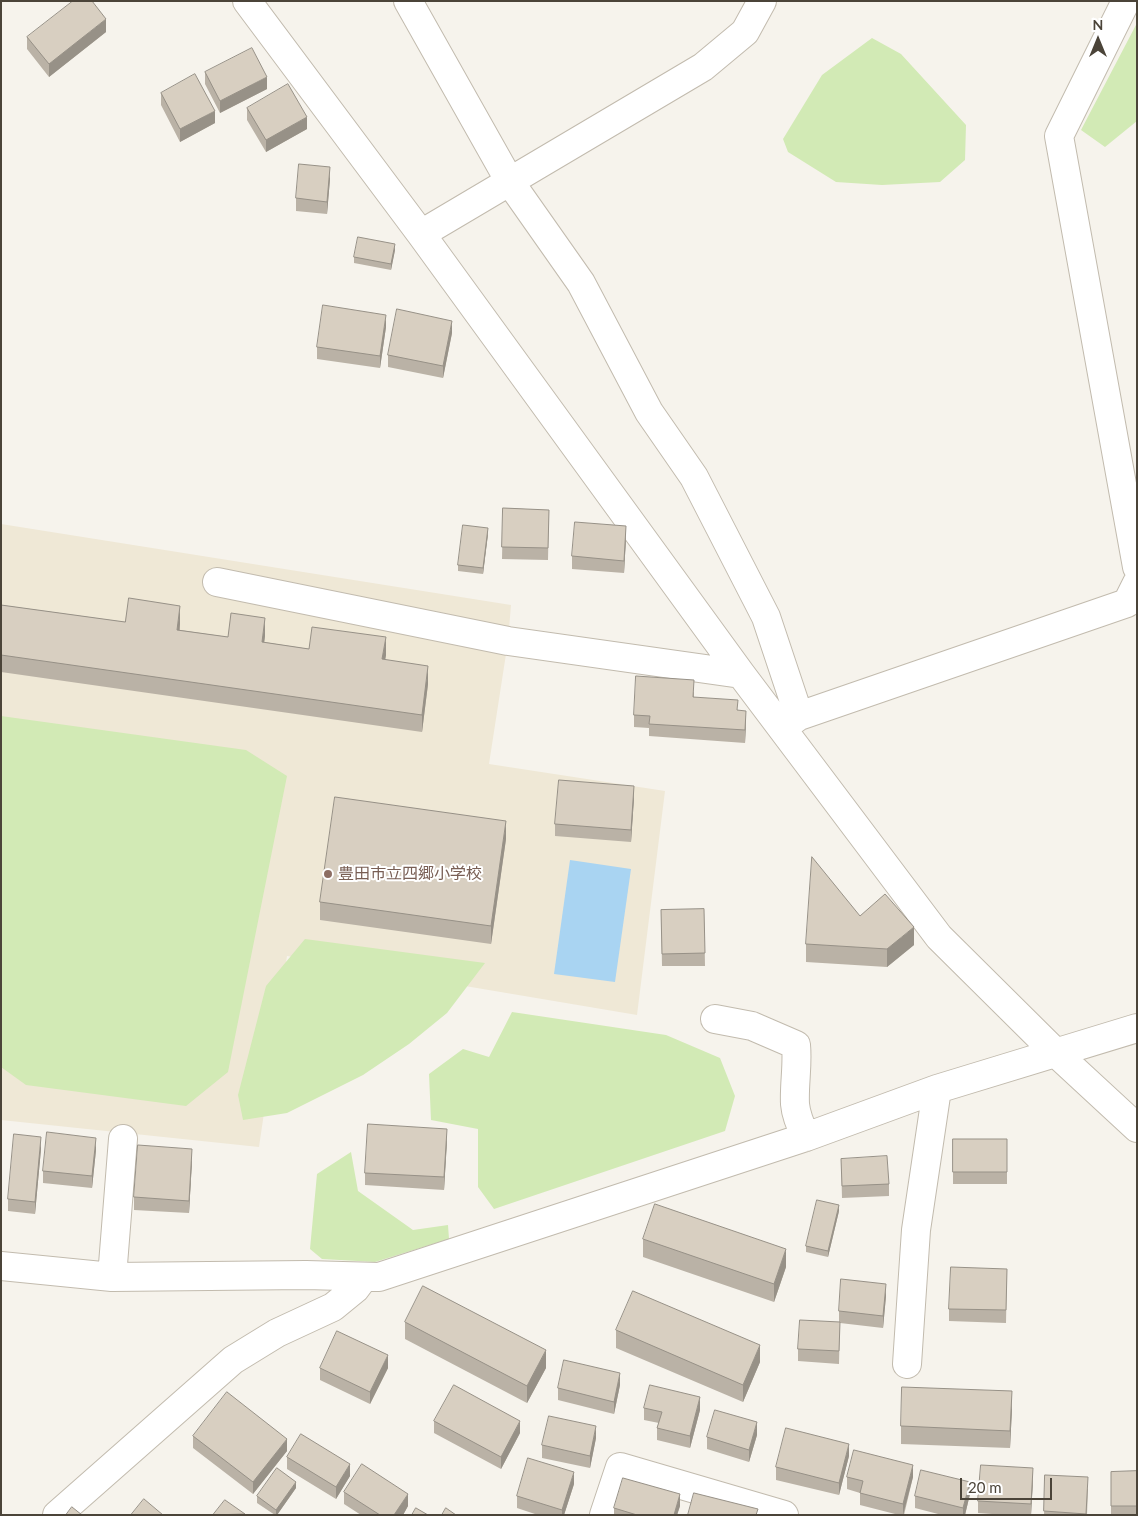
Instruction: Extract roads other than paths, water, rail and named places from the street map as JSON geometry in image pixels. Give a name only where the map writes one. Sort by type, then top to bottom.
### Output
[{"type":"street","points":[[247,1],[421,234],[741,674],[791,722],[939,937],[1057,1054],[1137,1128]]},
{"type":"street","points":[[408,1],[510,182],[581,283],[649,412],[694,477],[766,617],[791,722]]},
{"type":"street","points":[[421,234],[703,67],[745,32],[762,1]]},
{"type":"street","points":[[1126,1],[1059,136],[1137,567]]},
{"type":"street","points":[[217,582],[508,641],[741,674]]},
{"type":"street","points":[[791,722],[1127,603],[1137,583]]},
{"type":"street","points":[[714,1019],[752,1026],[796,1045],[798,1061],[795,1104],[806,1137]]},
{"type":"street","points":[[1,1266],[112,1277],[345,1274],[364,1277],[390,1274],[806,1137],[937,1089],[1057,1054],[1137,1028]]},
{"type":"street","points":[[907,1364],[916,1230],[937,1089]]},
{"type":"street","points":[[112,1277],[123,1139]]},
{"type":"street","points":[[57,1515],[233,1360],[277,1333],[333,1307],[355,1289],[364,1277]]},
{"type":"street","points":[[604,1515],[620,1467],[784,1515]]},
{"type":"water","points":[[570,860],[631,869],[615,982],[554,974]]},
{"type":"place","name":"豊田市立四郷小学校","points":[[328,874]]}]
